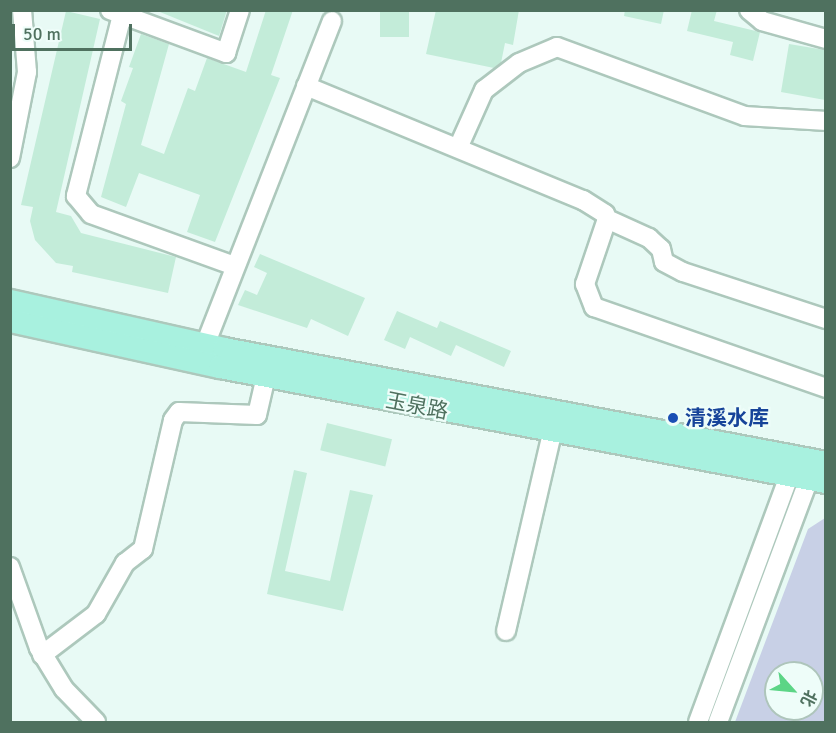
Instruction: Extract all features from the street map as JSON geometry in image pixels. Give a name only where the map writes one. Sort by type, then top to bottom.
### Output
[{"type":"main road","name":"玉泉路","points":[[10,301],[205,345],[583,420],[811,469]]},
{"type":"main road","name":"玉泉路","points":[[10,321],[266,376],[552,433],[811,469]]},
{"type":"street","points":[[10,158],[27,72],[22,10]]},
{"type":"street","points":[[235,266],[91,214],[76,196],[117,13],[226,52],[240,10]]},
{"type":"street","points":[[749,10],[762,21],[825,39]]},
{"type":"street","points":[[205,345],[332,21]]},
{"type":"street","points":[[458,148],[484,90],[519,63],[557,47],[745,116],[825,121]]},
{"type":"street","points":[[306,86],[583,200],[607,219],[649,238],[661,249],[664,262],[683,272],[825,319]]},
{"type":"street","points":[[607,219],[585,284],[594,307],[825,388]]},
{"type":"street","points":[[42,655],[96,614],[125,563],[143,549],[173,420],[179,412],[257,415],[266,376]]},
{"type":"street","points":[[506,631],[552,433]]},
{"type":"street","points":[[698,723],[811,469]]},
{"type":"street","points":[[718,723],[811,469]]},
{"type":"street","points":[[10,567],[42,655],[76,703],[96,723]]},
{"type":"shaded area","points":[[825,518],[825,722],[735,722],[808,529]]},
{"type":"building","points":[[155,10],[227,10],[219,36]]},
{"type":"building","points":[[266,10],[293,10],[271,75],[280,78],[215,242],[187,232],[200,195],[139,173],[126,207],[101,197],[126,104],[121,101],[133,68],[129,67],[141,34],[169,44],[141,145],[164,154],[188,88],[195,91],[207,58],[246,72]]},
{"type":"building","points":[[380,10],[409,10],[409,37],[380,37]]},
{"type":"building","points":[[436,10],[519,10],[513,45],[505,43],[501,63],[494,68],[426,54]]},
{"type":"building","points":[[625,10],[664,10],[661,24],[624,16]]},
{"type":"building","points":[[692,10],[717,10],[714,21],[760,32],[753,61],[730,55],[733,42],[687,31]]},
{"type":"building","points":[[66,11],[100,19],[56,212],[71,216],[81,233],[176,257],[168,293],[72,272],[73,266],[56,263],[35,240],[30,221],[33,207],[21,205]]},
{"type":"building","points":[[789,44],[825,50],[825,100],[781,92]]},
{"type":"building","points":[[260,254],[365,298],[348,336],[311,319],[307,328],[238,305],[245,290],[257,295],[267,273],[254,267]]},
{"type":"building","points":[[397,311],[437,328],[440,321],[511,351],[504,367],[456,345],[451,356],[410,337],[405,349],[384,340]]},
{"type":"building","points":[[327,423],[392,439],[385,466],[320,450]]},
{"type":"building","points":[[294,470],[307,473],[285,571],[330,581],[350,490],[373,495],[343,611],[267,594]]},
{"type":"place","name":"清溪水库","points":[[673,418]]}]
